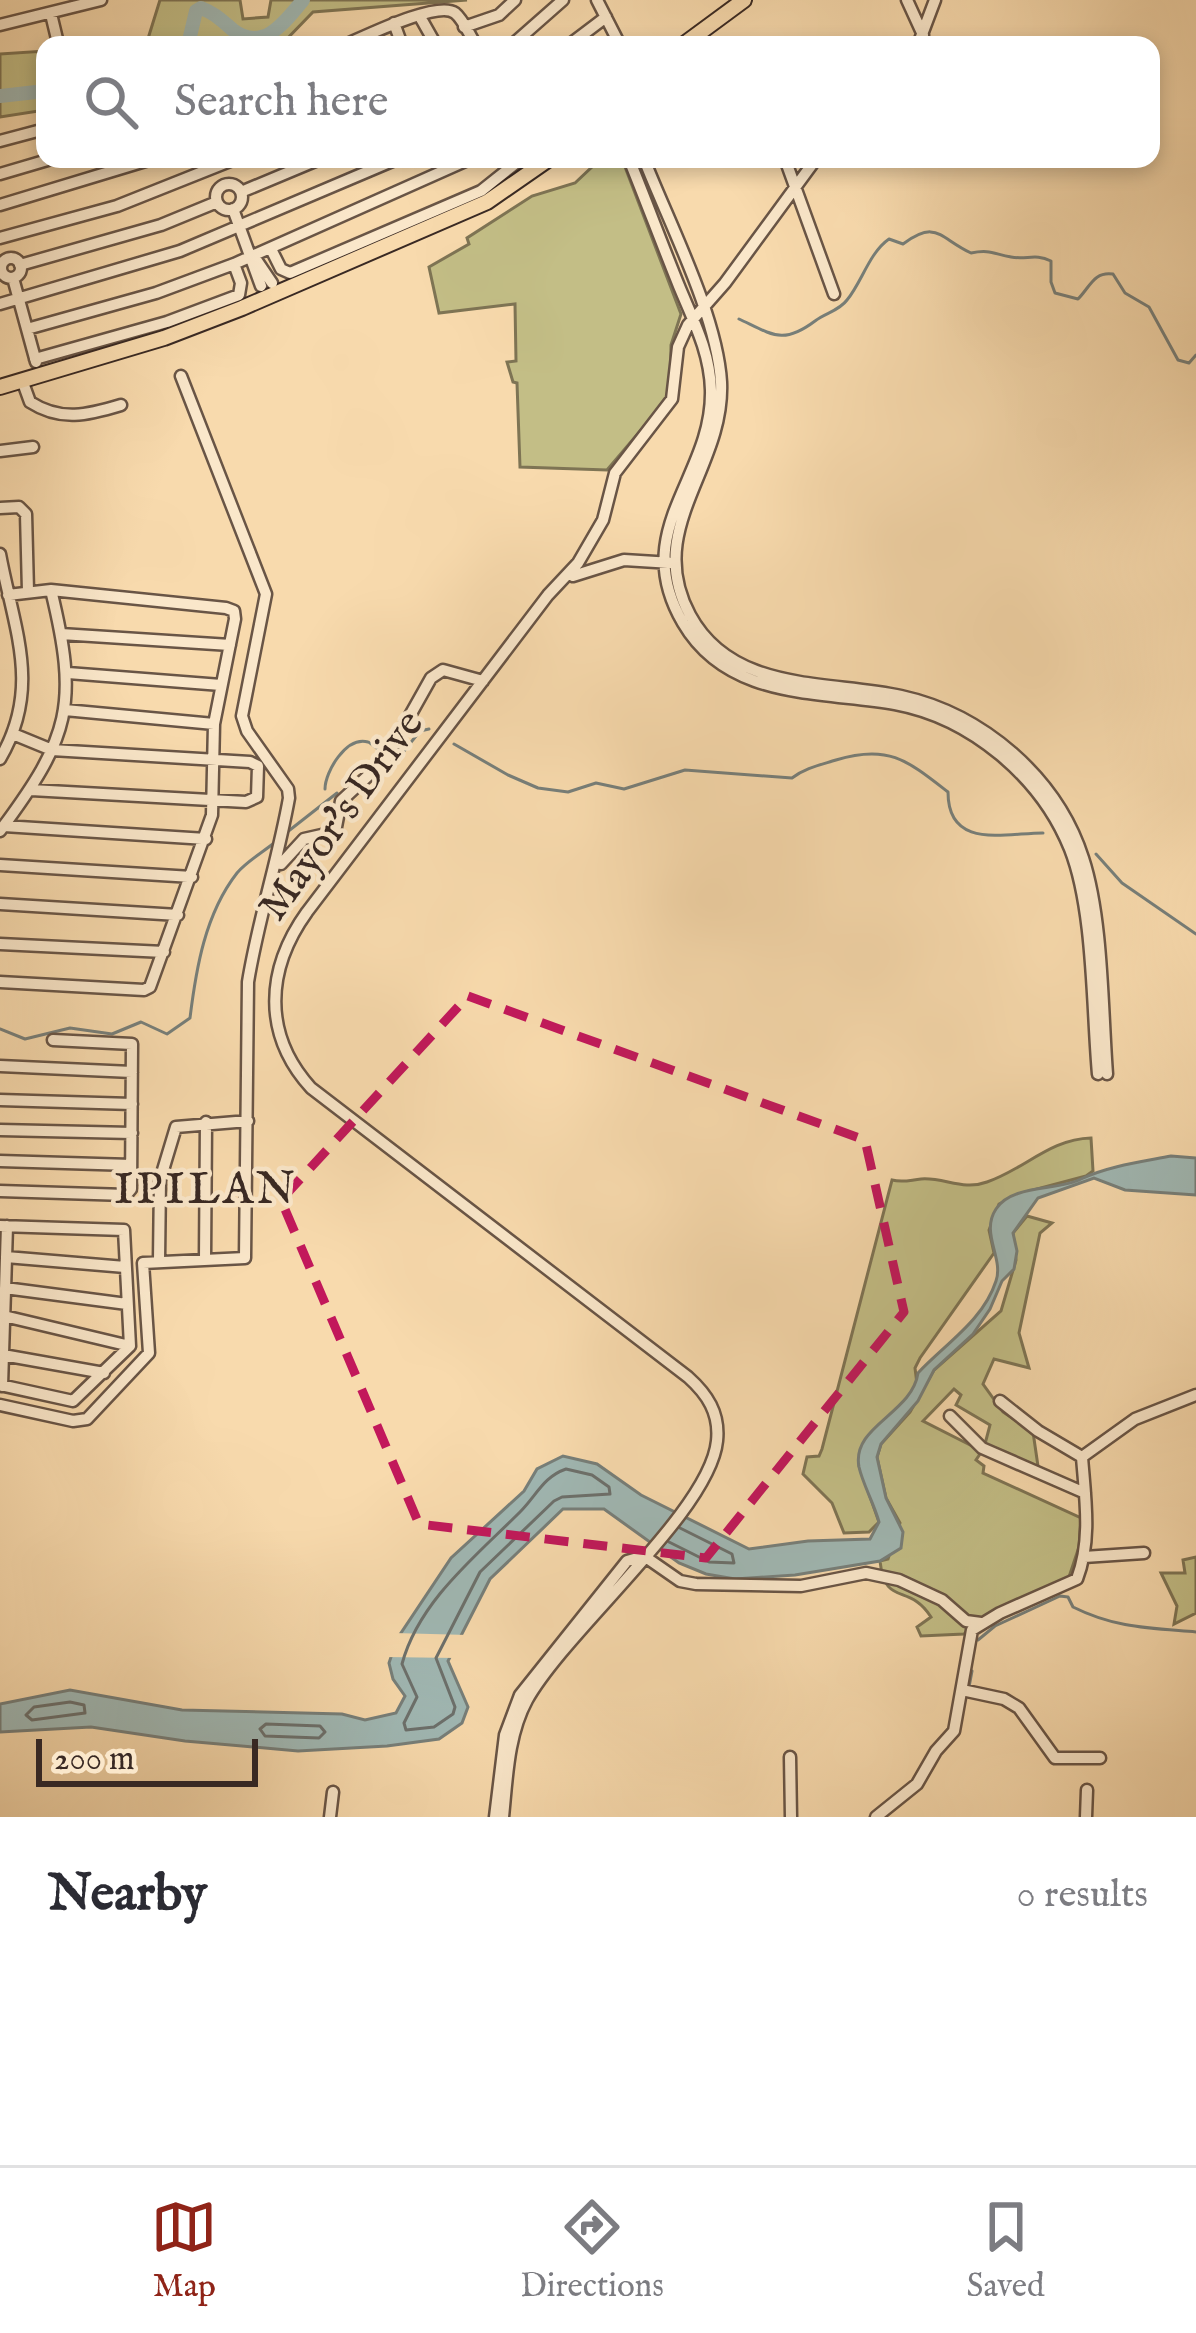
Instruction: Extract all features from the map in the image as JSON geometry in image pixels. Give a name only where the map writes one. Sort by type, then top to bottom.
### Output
[{"type":"main road","points":[[695,36],[744,0]]},
{"type":"main road","points":[[0,387],[22,380],[37,367],[164,338],[484,197],[534,168]]},
{"type":"street","points":[[0,25],[101,0]]},
{"type":"street","points":[[464,27],[500,15],[515,0]]},
{"type":"street","points":[[522,36],[563,0]]},
{"type":"street","points":[[597,0],[613,36]]},
{"type":"street","points":[[907,0],[919,36]]},
{"type":"street","points":[[922,36],[935,0]]},
{"type":"street","points":[[365,36],[419,15],[449,10],[458,15],[470,36]]},
{"type":"street","points":[[51,14],[56,36]]},
{"type":"street","points":[[419,15],[431,36]]},
{"type":"street","points":[[581,36],[606,17]]},
{"type":"street","points":[[394,23],[399,36]]},
{"type":"street","points":[[0,141],[36,131]]},
{"type":"street","points":[[0,174],[36,163]]},
{"type":"street","points":[[0,206],[110,168]]},
{"type":"street","points":[[204,168],[117,206],[1,238],[14,262],[19,273],[5,277],[0,270],[14,262],[160,225],[217,202]]},
{"type":"street","points":[[218,168],[224,185]]},
{"type":"street","points":[[241,192],[298,168]]},
{"type":"street","points":[[0,304],[132,268],[376,168]]},
{"type":"street","points":[[27,329],[156,293],[234,264],[450,168]]},
{"type":"street","points":[[470,168],[484,197]]},
{"type":"street","points":[[271,249],[281,269],[290,273],[484,197],[512,168]]},
{"type":"street","points":[[633,168],[708,367],[710,408],[698,458],[673,509],[670,594],[688,630],[709,656],[736,675],[773,688],[894,704],[930,714],[989,746],[1026,781],[1058,825],[1078,879],[1102,1074]]},
{"type":"street","points":[[648,168],[717,355],[721,403],[710,454],[679,522],[670,563]]},
{"type":"street","points":[[789,168],[834,295]]},
{"type":"street","name":"Mayor's Drive","points":[[499,1817],[517,1724],[539,1675],[691,1500],[717,1445],[716,1418],[702,1390],[322,1098],[290,1061],[279,1035],[274,994],[280,960],[291,935],[548,595],[565,580],[603,520],[615,473],[672,399],[678,347],[692,319],[809,168]]},
{"type":"street","points":[[224,185],[234,185],[241,192],[241,202],[233,209],[224,209],[217,202],[224,185]]},
{"type":"street","points":[[233,209],[268,290]]},
{"type":"street","points":[[13,278],[37,367],[239,295],[241,283],[234,264]]},
{"type":"street","points":[[0,1405],[73,1421],[87,1419],[149,1353],[142,1263],[245,1258],[248,982],[276,872],[288,790],[247,731],[242,716],[266,594],[182,376]]},
{"type":"street","points":[[22,380],[30,402],[65,415],[80,417],[121,405]]},
{"type":"street","points":[[0,451],[33,447]]},
{"type":"street","points":[[0,508],[19,507],[26,514],[28,591]]},
{"type":"street","points":[[0,554],[24,678],[20,714],[0,759]]},
{"type":"street","points":[[565,580],[607,562],[670,563]]},
{"type":"street","points":[[2,828],[31,790],[52,750],[64,710],[68,673],[51,590]]},
{"type":"street","points":[[0,982],[144,991],[150,987],[206,839],[213,800],[214,724],[234,611],[51,590],[8,595]]},
{"type":"street","points":[[62,634],[230,645]]},
{"type":"street","points":[[276,872],[299,842],[334,832],[341,801],[385,760],[431,678],[443,670],[483,681]]},
{"type":"street","points":[[68,673],[221,686]]},
{"type":"street","points":[[64,710],[214,724]]},
{"type":"street","points":[[13,734],[52,750],[250,762],[260,773],[255,800],[31,790]]},
{"type":"street","points":[[2,828],[206,839]]},
{"type":"street","points":[[0,865],[192,877]]},
{"type":"street","points":[[0,904],[178,914]]},
{"type":"street","points":[[0,944],[164,952]]},
{"type":"street","points":[[0,1191],[127,1195],[131,1190],[132,1044],[53,1040]]},
{"type":"street","points":[[0,1066],[132,1072]]},
{"type":"street","points":[[0,1100],[132,1104]]},
{"type":"street","points":[[160,1260],[160,1180],[170,1139],[180,1124],[248,1121]]},
{"type":"street","points":[[205,1259],[206,1122]]},
{"type":"street","points":[[0,1130],[132,1133]]},
{"type":"street","points":[[0,1161],[131,1165]]},
{"type":"street","points":[[4,1226],[124,1229],[130,1346],[73,1401],[1,1386],[4,1226]]},
{"type":"street","points":[[6,1257],[125,1268]]},
{"type":"street","points":[[5,1288],[127,1304]]},
{"type":"street","points":[[4,1316],[130,1346]]},
{"type":"street","points":[[3,1355],[104,1372]]},
{"type":"street","points":[[1082,1456],[1135,1419],[1196,1395]]},
{"type":"street","points":[[1000,1400],[1038,1431],[1082,1456]]},
{"type":"street","points":[[950,1416],[982,1448],[1085,1493]]},
{"type":"street","points":[[875,1817],[917,1784],[954,1731],[969,1635],[980,1624],[1072,1584],[1084,1557],[1082,1456]]},
{"type":"street","points":[[646,1553],[680,1581],[696,1584],[801,1586],[866,1573],[899,1580],[942,1600],[966,1621],[980,1624]]},
{"type":"street","points":[[1084,1557],[1144,1553]]},
{"type":"street","points":[[962,1690],[1019,1708],[1054,1758],[1100,1758]]},
{"type":"street","points":[[790,1757],[791,1817]]},
{"type":"street","points":[[1085,1817],[1087,1790]]},
{"type":"street","points":[[330,1817],[333,1792]]},
{"type":"highlighted area","points":[[468,996],[865,1140],[904,1312],[706,1558],[419,1524],[281,1200]]},
{"type":"shaded area","points":[[160,0],[240,0],[243,19],[268,17],[271,0],[467,0],[313,12],[290,36],[149,36]]},
{"type":"shaded area","points":[[36,52],[36,111],[0,117],[0,54]]},
{"type":"shaded area","points":[[591,168],[625,168],[681,314],[671,345],[670,396],[607,470],[520,467],[517,383],[507,362],[516,361],[515,304],[439,313],[429,267],[469,244],[467,238],[532,196],[575,183]]},
{"type":"shaded area","points":[[1091,1138],[1093,1171],[999,1204],[989,1230],[994,1253],[920,1358],[915,1368],[917,1384],[859,1466],[879,1522],[869,1532],[844,1533],[832,1503],[803,1474],[807,1457],[819,1456],[822,1449],[892,1180],[978,1184],[1063,1143]]},
{"type":"shaded area","points":[[1027,1216],[1052,1223],[1040,1233],[1019,1333],[1029,1368],[994,1359],[983,1384],[1003,1412],[1033,1432],[1039,1473],[985,1444],[990,1425],[956,1405],[961,1395],[954,1389],[923,1421],[982,1451],[976,1460],[984,1466],[983,1473],[1081,1518],[1079,1547],[1068,1580],[1000,1608],[964,1634],[921,1636],[917,1627],[931,1617],[923,1606],[887,1585],[883,1575],[880,1561],[888,1559],[900,1523],[886,1498],[877,1457],[881,1444],[910,1412],[934,1370],[1001,1311],[1016,1260],[1013,1233]]},
{"type":"shaded area","points":[[1196,1557],[1196,1613],[1174,1624],[1177,1606],[1161,1573],[1185,1573],[1183,1560]]},
{"type":"water","points":[[1171,1156],[1196,1158],[1196,1195],[1125,1190],[1094,1178],[1038,1198],[1013,1233],[1014,1269],[1002,1281],[990,1309],[973,1334],[934,1370],[918,1401],[881,1444],[877,1457],[886,1498],[903,1532],[901,1548],[880,1561],[735,1579],[679,1563],[604,1509],[563,1509],[490,1579],[448,1661],[468,1707],[462,1723],[439,1739],[298,1751],[91,1727],[0,1732],[0,1704],[70,1690],[182,1710],[342,1714],[365,1720],[396,1713],[405,1696],[389,1663],[397,1639],[451,1558],[524,1491],[537,1469],[563,1456],[597,1464],[641,1495],[749,1549],[870,1539],[879,1522],[861,1474],[859,1453],[873,1430],[905,1399],[918,1373],[973,1320],[990,1295],[998,1272],[990,1227],[996,1209],[1013,1195]]},
{"type":"pier","points":[[394,1633],[468,1635],[456,1658],[385,1657]]},
{"type":"waterway","points":[[264,36],[303,0]]},
{"type":"waterway","points":[[190,36],[201,8],[244,36]]},
{"type":"waterway","points":[[0,96],[36,92]]},
{"type":"waterway","points":[[739,319],[770,333],[794,333],[844,304],[889,239],[903,244],[931,232],[971,253],[1051,261],[1055,293],[1078,299],[1097,277],[1113,274],[1125,293],[1149,307],[1178,360],[1189,363],[1196,355]]},
{"type":"waterway","points":[[391,755],[404,751],[420,731],[429,729]]},
{"type":"waterway","points":[[325,789],[333,765],[352,744],[368,742],[384,754]]},
{"type":"waterway","points":[[454,744],[538,788],[568,792],[596,783],[624,789],[685,770],[792,778],[854,755],[883,755],[908,764],[948,792],[951,810],[968,830],[996,835],[1043,833]]},
{"type":"waterway","points":[[286,833],[337,793]]},
{"type":"waterway","points":[[0,1029],[25,1039],[70,1028],[112,1034],[141,1022],[167,1034],[190,1018],[204,942],[226,889],[241,869],[274,843]]},
{"type":"waterway","points":[[1096,854],[1122,883],[1196,934]]},
{"type":"waterway","points":[[978,1640],[995,1626],[1060,1596],[1088,1614],[1118,1623],[1196,1632]]},
{"type":"waterway","points":[[969,1687],[972,1671]]},
{"type":"district","name":"IPILAN","points":[[206,1190]]}]
